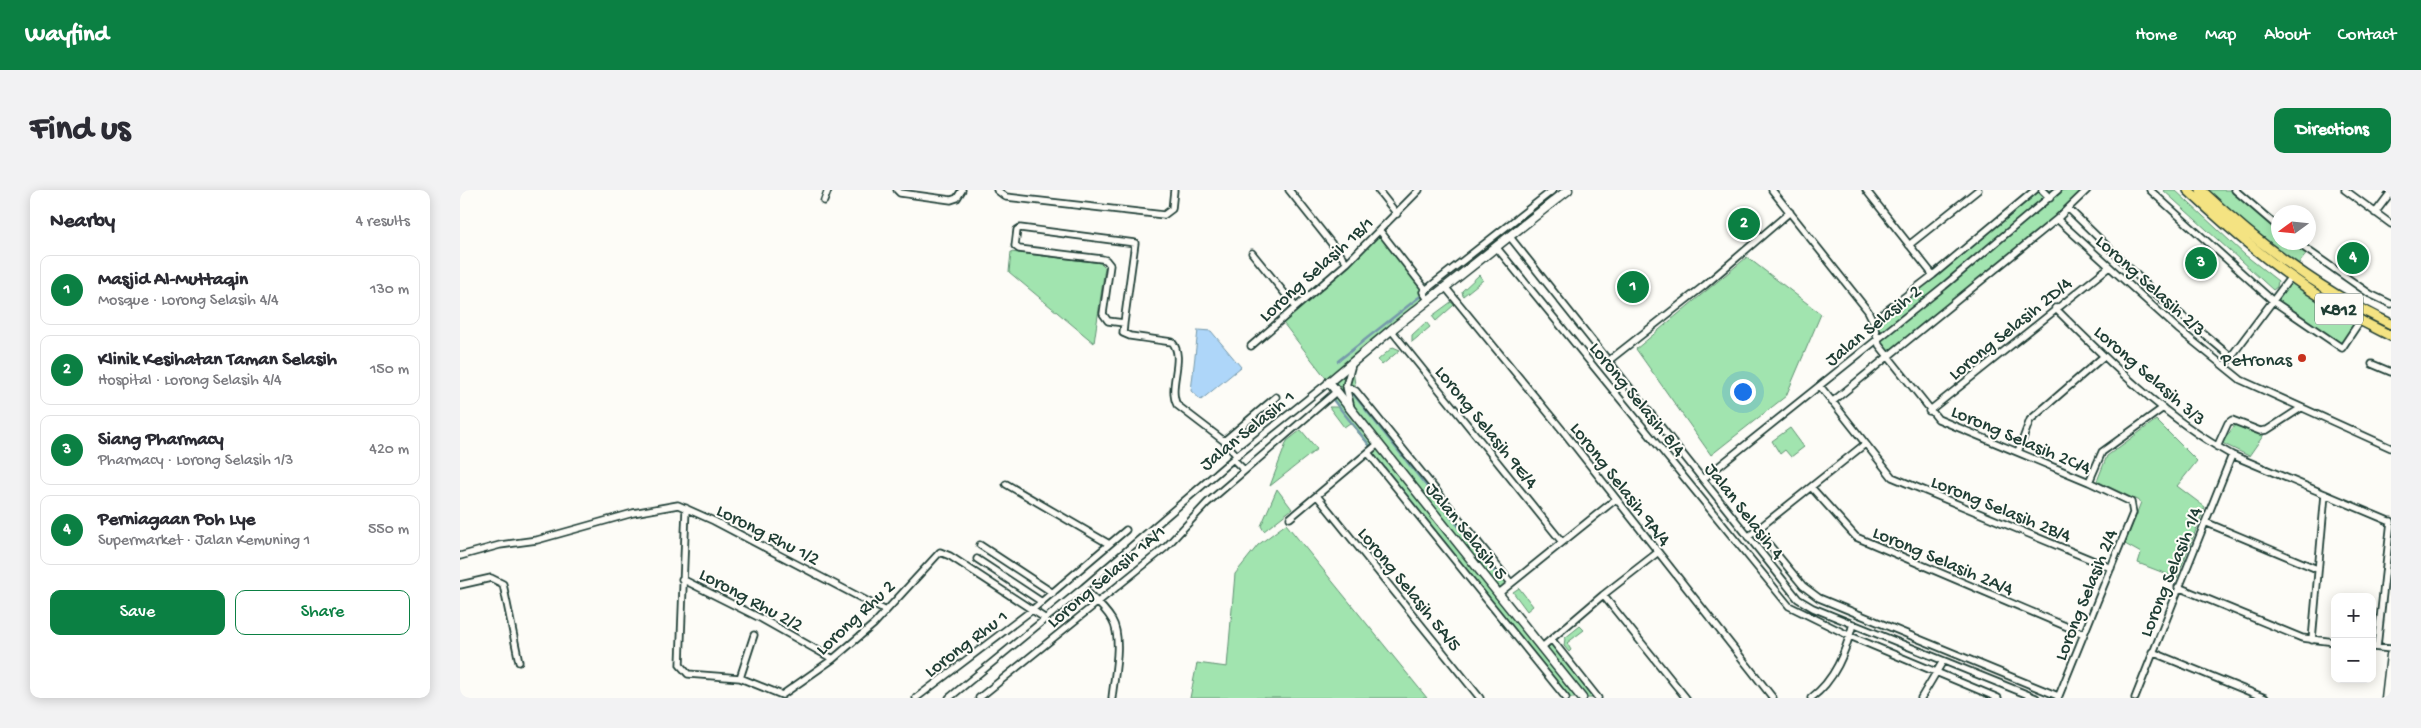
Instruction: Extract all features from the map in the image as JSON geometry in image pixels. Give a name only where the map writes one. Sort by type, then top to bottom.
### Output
[{"type":"main road","name":"K812","points":[[2188,190],[2261,256],[2290,278],[2360,321],[2391,336]]},
{"type":"main road","name":"K812","points":[[2202,190],[2266,247],[2295,268],[2334,295],[2391,324]]},
{"type":"street","points":[[824,200],[828,190]]},
{"type":"street","points":[[899,192],[951,200],[957,198],[962,190]]},
{"type":"street","points":[[997,190],[1006,197],[1164,215],[1172,210],[1174,190]]},
{"type":"street","points":[[1289,190],[1347,263]]},
{"type":"street","points":[[1378,190],[1396,214]]},
{"type":"street","name":"Lorong Selasih 1B/1","points":[[1251,346],[1347,263],[1419,190]]},
{"type":"street","points":[[1429,301],[1422,292],[1553,190],[1558,198]]},
{"type":"street","name":"Jalan Selasih 1","points":[[949,698],[1083,588],[1235,457],[1568,190]]},
{"type":"street","points":[[1772,190],[1868,311],[1873,321],[1876,341]]},
{"type":"street","points":[[1866,190],[1933,276]]},
{"type":"street","points":[[1909,244],[1978,190]]},
{"type":"street","points":[[1873,321],[1933,276],[2036,190]]},
{"type":"street","points":[[2042,190],[2050,198]]},
{"type":"street","name":"Jalan Selasih 2","points":[[1703,479],[1876,341],[2058,190]]},
{"type":"street","points":[[1832,402],[2057,219],[2087,190]]},
{"type":"street","points":[[2150,190],[2274,301],[2342,348],[2360,321]]},
{"type":"street","points":[[2235,190],[2271,221]]},
{"type":"street","points":[[2345,190],[2391,224]]},
{"type":"street","points":[[2375,213],[2391,192]]},
{"type":"street","points":[[2068,209],[2155,293],[2230,356]]},
{"type":"street","points":[[1607,362],[1705,284],[1790,212]]},
{"type":"street","name":"Lorong Selasih 2/3","points":[[2057,219],[2178,329],[2241,380],[2391,448]]},
{"type":"street","points":[[1124,323],[1108,321],[1103,314],[1110,265],[1106,260],[1019,249],[1015,246],[1017,230],[1020,228],[1135,243],[1123,333],[1130,336],[1172,342],[1176,347],[1174,398],[1177,405],[1224,441],[1244,470]]},
{"type":"street","points":[[1380,231],[1426,290]]},
{"type":"street","name":"Jalan Selasih 4","points":[[1510,237],[1607,362],[1703,479],[1792,593],[1803,603],[2036,698]]},
{"type":"street","name":"Lorong Selasih 8/4","points":[[1497,248],[1789,606],[1850,636]]},
{"type":"street","points":[[2307,250],[2370,294],[2391,304]]},
{"type":"street","points":[[1252,253],[1295,306]]},
{"type":"street","name":"Lorong Selasih 2D/4","points":[[1929,410],[2109,267]]},
{"type":"street","points":[[2224,366],[2290,278]]},
{"type":"street","name":"Lorong Selasih 9A/4","points":[[1446,288],[1773,698]]},
{"type":"street","name":"Lorong Selasih 3/3","points":[[2055,308],[2104,356],[2163,408],[2232,456]]},
{"type":"street","name":"Lorong Selasih 9E/4","points":[[1391,330],[1562,542]]},
{"type":"street","name":"Lorong Selasih 2C/4","points":[[1876,341],[1938,419],[2089,482],[2131,502]]},
{"type":"street","points":[[2018,452],[2030,420],[2104,356]]},
{"type":"street","points":[[1352,364],[1346,386],[1353,413]]},
{"type":"street","points":[[2372,364],[2391,372]]},
{"type":"street","name":"Jalan Selasih 5","points":[[1330,382],[1582,698]]},
{"type":"street","points":[[1346,386],[1356,390],[1511,583]]},
{"type":"street","name":"Lorong Selasih 2B/4","points":[[1820,386],[1885,469],[1899,481],[2111,568]]},
{"type":"street","name":"Lorong Selasih 1A/1","points":[[979,698],[1166,547],[1208,503],[1244,470],[1337,391]]},
{"type":"street","points":[[1224,441],[1276,398]]},
{"type":"street","points":[[2089,482],[2102,452],[2163,408]]},
{"type":"street","points":[[2217,447],[2228,423],[2232,420],[2260,431],[2267,430],[2301,408]]},
{"type":"street","points":[[1650,436],[1660,428]]},
{"type":"street","points":[[1290,518],[1318,497],[1369,454],[1378,444]]},
{"type":"street","points":[[1748,537],[1865,444]]},
{"type":"street","points":[[1369,454],[1566,698]]},
{"type":"street","points":[[2232,456],[2391,522],[2376,639]]},
{"type":"street","name":"Lorong Selasih 1/4","points":[[2135,698],[2232,456]]},
{"type":"street","points":[[1006,484],[1109,544]]},
{"type":"street","name":"Lorong Selasih 2A/4","points":[[1811,487],[1856,537],[2084,634]]},
{"type":"street","points":[[2312,640],[2325,494]]},
{"type":"street","name":"Lorong Selasih 5A/5","points":[[1318,497],[1480,698]]},
{"type":"street","points":[[1498,594],[1616,499]]},
{"type":"street","name":"Lorong Selasih 2/4","points":[[2058,697],[2133,513],[2131,502]]},
{"type":"street","name":"Lorong Rhu 1/2","points":[[460,556],[500,545],[538,540],[633,513],[678,505],[714,521],[886,611]]},
{"type":"street","points":[[686,508],[682,579],[680,665],[682,670],[688,674],[740,678],[754,635]]},
{"type":"street","points":[[2205,522],[2317,569]]},
{"type":"street","name":"Lorong Rhu 1","points":[[916,698],[1042,602],[1126,530]]},
{"type":"street","points":[[1757,530],[1803,586],[1819,598],[2058,697]]},
{"type":"street","points":[[980,545],[1052,593]]},
{"type":"street","name":"Lorong Rhu 2","points":[[740,678],[782,696],[834,659],[886,611],[940,552],[950,556],[1032,610]]},
{"type":"street","points":[[1541,648],[1603,595],[1657,553]]},
{"type":"street","points":[[976,559],[1042,602]]},
{"type":"street","points":[[460,585],[491,578],[497,579],[503,584],[519,662]]},
{"type":"street","name":"Lorong Rhu 2/2","points":[[682,579],[762,619],[834,659]]},
{"type":"street","points":[[2178,587],[2302,638],[2331,642]]},
{"type":"street","points":[[1083,588],[1112,620],[1116,629],[1117,647],[1112,698]]},
{"type":"street","points":[[1603,595],[1686,698]]},
{"type":"street","points":[[1032,610],[1046,619]]},
{"type":"street","points":[[1811,698],[1822,690],[1833,675],[1850,636],[1853,624]]},
{"type":"street","points":[[1850,636],[1998,698]]},
{"type":"street","points":[[1552,640],[1598,698]]},
{"type":"street","points":[[2376,647],[2391,649]]},
{"type":"street","points":[[2152,652],[2265,698]]},
{"type":"street","points":[[2386,698],[2391,655]]},
{"type":"street","points":[[1922,698],[1943,661]]},
{"type":"green space","points":[[2035,190],[2087,190],[2069,209],[1887,356],[1876,341],[1873,321]]},
{"type":"green space","points":[[2163,190],[2175,190],[2245,255],[2278,281],[2277,287],[2273,290]]},
{"type":"green space","points":[[2201,190],[2235,190],[2271,221],[2271,248]]},
{"type":"green space","points":[[1380,231],[1426,290],[1423,293],[1429,301],[1352,364],[1356,391],[1511,583],[1498,594],[1541,648],[1552,640],[1598,698],[1566,698],[1366,450],[1370,447],[1350,423],[1344,427],[1329,407],[1338,407],[1334,401],[1336,391],[1280,319]]},
{"type":"green space","points":[[2273,250],[2305,250],[2308,252],[2295,268]]},
{"type":"green space","points":[[1011,252],[1101,263],[1105,267],[1094,343],[1009,272]]},
{"type":"green space","points":[[1747,257],[1821,314],[1786,396],[1711,455],[1636,349]]},
{"type":"green space","points":[[1479,275],[1483,280],[1463,296],[1462,291]]},
{"type":"green space","points":[[2290,278],[2360,321],[2342,348],[2273,301]]},
{"type":"green space","points":[[1451,302],[1454,305],[1436,321],[1432,316]]},
{"type":"green space","points":[[1426,322],[1430,327],[1412,342],[1412,335]]},
{"type":"green space","points":[[1393,347],[1400,350],[1382,365],[1378,360]]},
{"type":"green space","points":[[2156,420],[2197,461],[2177,486],[2205,507],[2177,578],[2138,563],[2141,553],[2125,544],[2141,502],[2097,481],[2107,456]]},
{"type":"green space","points":[[2237,422],[2265,433],[2249,456],[2222,443]]},
{"type":"green space","points":[[1790,428],[1804,447],[1791,457],[1785,450],[1780,454],[1772,441]]},
{"type":"green space","points":[[1301,430],[1317,449],[1270,486],[1287,441]]},
{"type":"green space","points":[[1277,489],[1292,509],[1264,531],[1261,526]]},
{"type":"green space","points":[[1286,524],[1427,698],[1190,698],[1197,663],[1227,667],[1235,574],[1258,545]]},
{"type":"green space","points":[[1519,588],[1533,606],[1527,611],[1513,592]]},
{"type":"green space","points":[[1580,626],[1584,630],[1567,643],[1571,650],[1569,652],[1564,646],[1565,638]]},
{"type":"water","points":[[1198,330],[1211,331],[1241,367],[1201,400],[1191,391]]},
{"type":"waterway","points":[[1531,211],[1555,193]]},
{"type":"waterway","points":[[1338,361],[1423,294]]},
{"type":"waterway","points":[[1354,395],[1499,577]]},
{"type":"waterway","points":[[1334,401],[1371,447]]},
{"type":"waterway","points":[[1379,461],[1475,581]]},
{"type":"place","name":"Klinik Kesihatan Taman Selasih","points":[[1744,224]]},
{"type":"place","name":"Perniagaan Poh Lye","points":[[2353,258]]},
{"type":"place","name":"Siang Pharmacy","points":[[2201,263]]},
{"type":"place","name":"Masjid Al-Muttaqin","points":[[1633,287]]},
{"type":"place","name":"Petronas","points":[[2302,358]]}]
